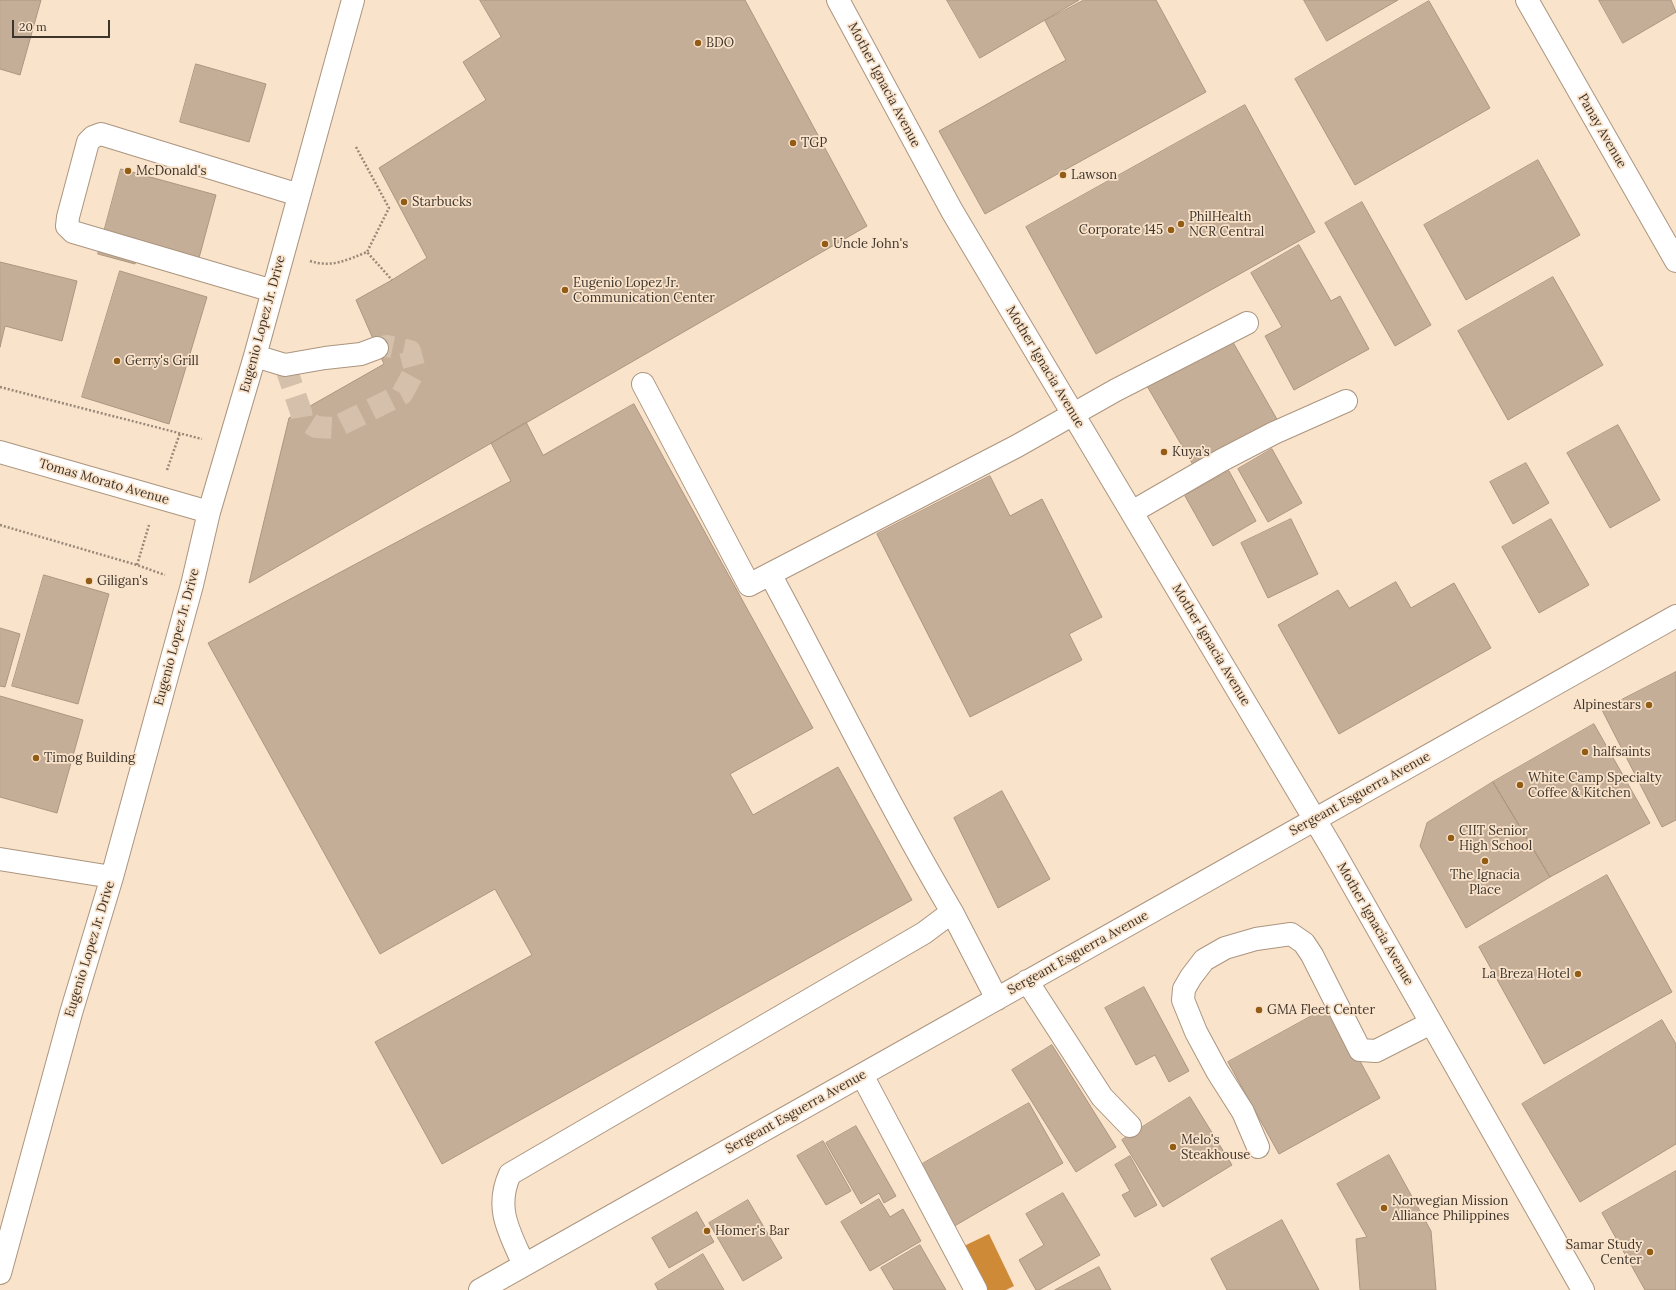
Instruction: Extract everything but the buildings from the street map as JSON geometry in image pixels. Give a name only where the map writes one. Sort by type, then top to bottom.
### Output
[{"type":"street","name":"Eugenio Lopez Jr. Drive","points":[[0,1273],[71,1013],[112,877],[192,585],[209,512],[255,356],[353,0]]},
{"type":"street","name":"Mother Ignacia Avenue","points":[[838,0],[952,211],[1314,819],[1583,1290]]},
{"type":"street","name":"Panay Avenue","points":[[1527,0],[1676,261]]},
{"type":"street","points":[[273,291],[73,232],[67,226],[68,217],[88,142],[92,137],[101,134],[299,195]]},
{"type":"street","points":[[643,384],[749,585],[1017,446],[1116,390],[1247,323]]},
{"type":"street","points":[[255,356],[286,365],[325,358],[361,354],[377,348]]},
{"type":"street","points":[[1132,512],[1222,460],[1346,401]]},
{"type":"street","name":"Tomas Morato Avenue","points":[[0,452],[209,512]]},
{"type":"street","points":[[770,574],[907,834],[952,912],[997,998]]},
{"type":"street","name":"Sergeant Esguerra Avenue","points":[[480,1290],[862,1075],[935,1032],[1676,616]]},
{"type":"street","points":[[0,859],[112,877]]},
{"type":"street","points":[[524,1265],[507,1227],[502,1203],[505,1186],[510,1174],[924,934],[952,912]]},
{"type":"street","points":[[1258,1147],[1243,1112],[1217,1071],[1196,1032],[1182,1000],[1184,989],[1204,960],[1225,948],[1256,939],[1291,934],[1304,943],[1312,955],[1360,1050],[1376,1051],[1431,1023]]},
{"type":"street","points":[[1027,981],[1102,1098],[1130,1126]]},
{"type":"street","points":[[862,1075],[976,1290]]},
{"type":"path","points":[[283,252],[322,265],[340,263],[367,252],[389,208],[356,147]]},
{"type":"path","points":[[367,252],[392,280]]},
{"type":"path","points":[[0,387],[180,433],[137,565],[0,525]]},
{"type":"shaded area","points":[[989,1234],[1014,1286],[1006,1290],[985,1290],[964,1246]]},
{"type":"tunnel","points":[[285,365],[302,418],[316,427],[334,428],[402,394],[415,370],[410,351],[387,346],[377,348]]},
{"type":"place","name":"BDO","points":[[698,43]]},
{"type":"place","name":"TGP","points":[[793,143]]},
{"type":"place","name":"McDonald's","points":[[128,171]]},
{"type":"place","name":"Lawson","points":[[1063,175]]},
{"type":"place","name":"Starbucks","points":[[404,202]]},
{"type":"place","name":"PhilHealth NCR Central","points":[[1181,224]]},
{"type":"place","name":"Corporate 145","points":[[1171,230]]},
{"type":"place","name":"Uncle John's","points":[[825,244]]},
{"type":"place","name":"Eugenio Lopez Jr. Communication Center","points":[[565,290]]},
{"type":"place","name":"Gerry's Grill","points":[[117,361]]},
{"type":"place","name":"Kuya’s","points":[[1164,452]]},
{"type":"place","name":"Giligan's","points":[[89,581]]},
{"type":"place","name":"Alpinestars","points":[[1649,705]]},
{"type":"place","name":"halfsaints","points":[[1585,752]]},
{"type":"place","name":"Timog Building","points":[[36,758]]},
{"type":"place","name":"White Camp Specialty Coffee & Kitchen","points":[[1520,785]]},
{"type":"place","name":"CIIT Senior High School","points":[[1451,838]]},
{"type":"place","name":"The Ignacia Place","points":[[1485,861]]},
{"type":"place","name":"La Breza Hotel","points":[[1578,974]]},
{"type":"place","name":"GMA Fleet Center","points":[[1259,1010]]},
{"type":"place","name":"Melo's Steakhouse","points":[[1173,1147]]},
{"type":"place","name":"Norwegian Mission Alliance Philippines","points":[[1384,1208]]},
{"type":"place","name":"Homer's Bar","points":[[707,1231]]},
{"type":"place","name":"Samar Study Center","points":[[1650,1252]]}]
